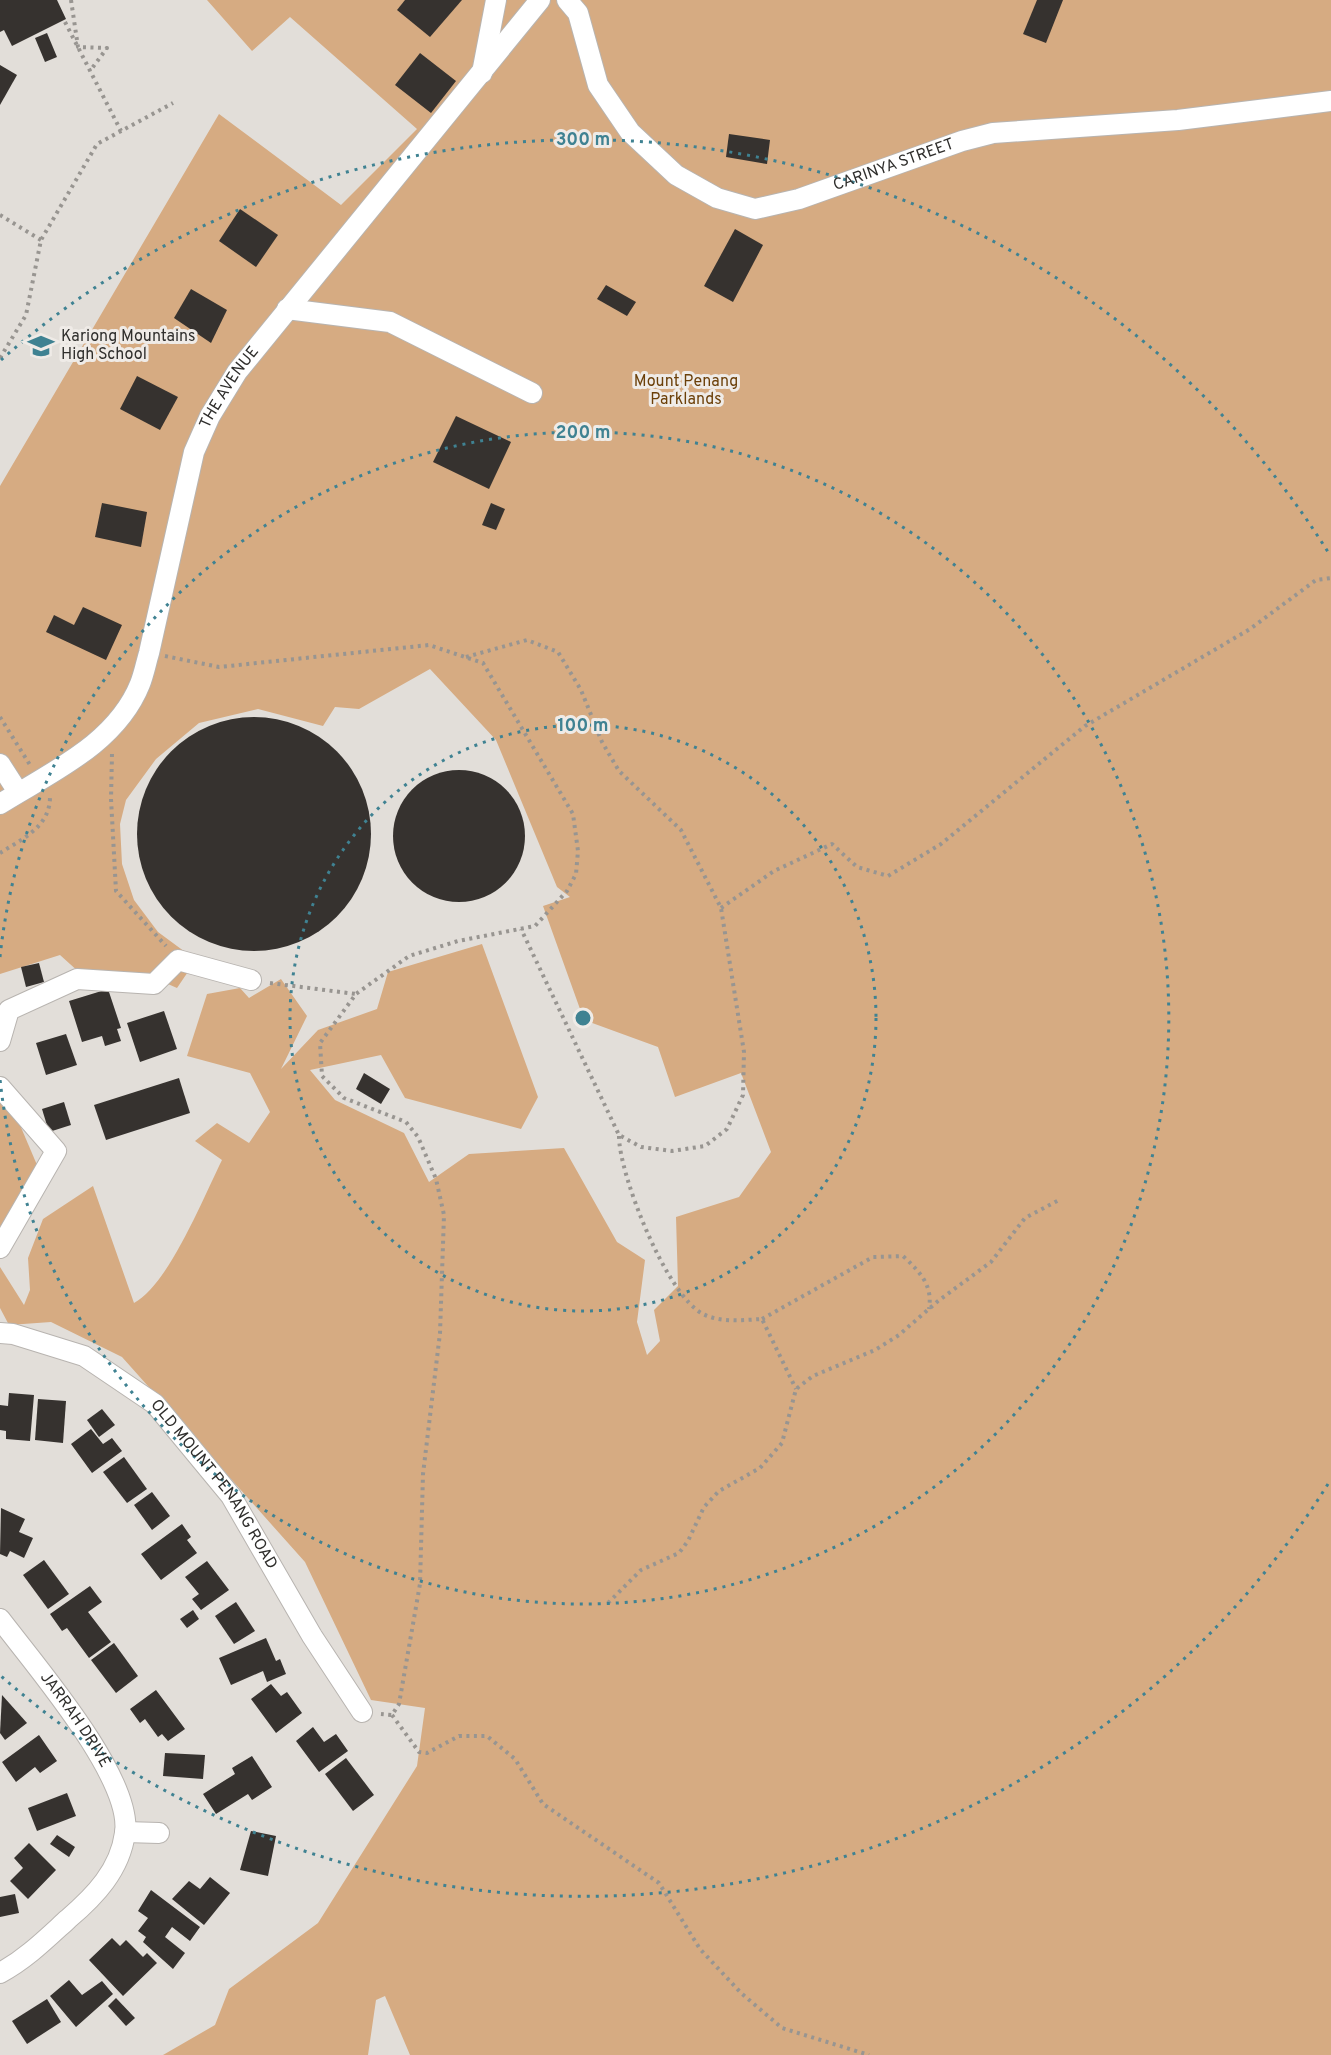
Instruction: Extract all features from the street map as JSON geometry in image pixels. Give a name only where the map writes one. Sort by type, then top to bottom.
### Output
[{"type":"street","points":[[481,75],[496,0]]},
{"type":"street","name":"THE AVENUE","points":[[0,804],[95,743],[113,726],[140,685],[194,452],[210,416],[237,372],[540,0]]},
{"type":"street","name":"CARINYA STREET","points":[[567,0],[578,13],[598,85],[630,132],[676,175],[717,198],[755,209],[799,199],[962,141],[993,133],[1178,120],[1331,101]]},
{"type":"street","points":[[287,309],[390,322],[532,393]]},
{"type":"street","points":[[0,764],[18,792]]},
{"type":"street","points":[[0,1041],[9,1010],[77,979],[154,984],[178,960],[251,980]]},
{"type":"street","points":[[0,1087],[56,1151],[0,1248]]},
{"type":"street","name":"OLD MOUNT PENANG ROAD","points":[[0,1333],[13,1334],[84,1356],[155,1404],[231,1496],[312,1636],[362,1712]]},
{"type":"street","name":"JARRAH DRIVE","points":[[0,1619],[100,1754],[122,1803],[125,1832],[106,1883],[19,1962],[0,1973]]},
{"type":"street","points":[[125,1832],[159,1833]]},
{"type":"path","points":[[71,0],[78,47]]},
{"type":"path","points":[[65,22],[121,131]]},
{"type":"path","points":[[78,47],[107,48],[90,71]]},
{"type":"path","points":[[0,358],[26,315],[42,240],[97,144],[173,103]]},
{"type":"path","points":[[0,215],[42,240]]},
{"type":"path","points":[[721,908],[774,871],[832,844],[857,867],[888,876],[941,843],[1085,726],[1250,629],[1316,580],[1331,578]]},
{"type":"path","points":[[465,658],[527,640],[558,652],[581,690],[602,742],[619,771],[681,830],[721,908],[744,1052],[743,1095],[727,1129],[705,1146],[672,1151],[662,1150],[641,1147],[619,1135]]},
{"type":"path","points":[[149,653],[219,667],[429,645],[483,663],[573,814],[578,851],[576,874],[567,891],[535,926],[458,941],[409,956],[356,994],[320,1042],[322,1076],[344,1098],[406,1122],[418,1137],[436,1179],[444,1215],[440,1333],[423,1474],[420,1584],[399,1704],[392,1715]]},
{"type":"path","points":[[113,726],[111,799],[116,891],[178,960]]},
{"type":"path","points":[[521,929],[619,1135],[619,1155],[633,1199],[671,1279],[687,1301],[703,1314],[729,1321],[762,1319],[873,1257],[903,1256],[922,1273],[932,1295],[929,1310]]},
{"type":"path","points":[[251,980],[356,994]]},
{"type":"path","points":[[609,1603],[641,1570],[679,1552],[688,1541],[704,1507],[719,1491],[759,1468],[782,1443],[796,1389],[813,1376],[875,1350],[899,1335],[992,1262],[1025,1218],[1059,1200]]},
{"type":"path","points":[[762,1319],[796,1389]]},
{"type":"path","points":[[362,1712],[392,1715],[419,1752],[427,1753],[459,1736],[487,1736],[515,1759],[543,1804],[659,1883],[700,1949],[741,1993],[782,2028],[869,2055]]},
{"type":"green space","name":"Mount Penang Parklands","points":[[207,0],[1331,0],[1331,2055],[410,2055],[385,1996],[376,2000],[368,2055],[163,2055],[215,2025],[229,1989],[318,1923],[417,1766],[425,1708],[371,1700],[305,1562],[122,1357],[51,1322],[9,1325],[0,1308],[0,1267],[24,1305],[30,1290],[28,1258],[43,1219],[93,1186],[134,1303],[147,1293],[160,1278],[184,1239],[222,1160],[195,1141],[217,1123],[249,1143],[270,1112],[250,1073],[187,1056],[207,994],[240,988],[249,998],[281,979],[307,1016],[281,1069],[318,1030],[377,1009],[388,972],[482,944],[538,1097],[521,1129],[405,1098],[381,1055],[310,1070],[335,1100],[404,1133],[429,1182],[469,1154],[564,1148],[617,1242],[645,1260],[637,1322],[647,1355],[660,1341],[654,1310],[678,1286],[676,1217],[739,1197],[771,1152],[741,1073],[675,1097],[658,1047],[584,1020],[543,906],[570,897],[557,887],[496,740],[430,669],[359,709],[335,707],[323,726],[258,709],[199,723],[156,759],[126,800],[120,824],[122,864],[134,900],[158,932],[196,960],[177,988],[143,973],[134,977],[90,982],[60,955],[0,974],[0,486],[219,114],[341,205],[417,129],[290,17],[252,51]]},
{"type":"green space","points":[[0,1078],[37,1165],[0,1246]]},
{"type":"building","points":[[0,0],[57,0],[66,19],[12,46],[4,30],[0,32]]},
{"type":"building","points":[[405,0],[462,0],[430,37],[397,10]]},
{"type":"building","points":[[1037,0],[1063,0],[1046,43],[1023,34]]},
{"type":"building","points":[[47,33],[57,57],[45,62],[35,38]]},
{"type":"building","points":[[420,53],[456,81],[431,113],[395,85]]},
{"type":"building","points":[[0,65],[17,75],[0,105]]},
{"type":"building","points":[[729,134],[770,140],[767,164],[726,157]]},
{"type":"building","points":[[240,209],[278,235],[256,267],[219,241]]},
{"type":"building","points":[[735,229],[763,245],[733,302],[704,286]]},
{"type":"building","points":[[606,285],[636,302],[627,316],[597,299]]},
{"type":"building","points":[[191,289],[227,310],[211,343],[174,318]]},
{"type":"building","points":[[137,376],[178,397],[160,430],[120,409]]},
{"type":"building","points":[[456,416],[511,442],[489,489],[433,462]]},
{"type":"building","points":[[102,503],[147,512],[141,547],[95,537]]},
{"type":"building","points":[[491,503],[505,509],[496,530],[482,525]]},
{"type":"building","points":[[83,607],[122,625],[106,660],[46,632],[54,615],[74,625]]},
{"type":"building","points":[[242,717],[266,717],[309,730],[337,751],[358,779],[369,811],[371,834],[369,857],[358,889],[337,917],[309,938],[288,946],[266,951],[242,951],[199,938],[180,925],[163,908],[150,889],[142,868],[137,846],[137,822],[150,779],[163,760],[180,743],[199,730],[220,722]]},
{"type":"building","points":[[459,770],[484,775],[506,789],[520,811],[525,836],[520,861],[506,883],[484,897],[459,902],[434,897],[412,883],[398,861],[393,836],[398,811],[412,789],[434,775]]},
{"type":"building","points":[[39,963],[44,982],[26,987],[21,967]]},
{"type":"building","points":[[108,989],[121,1028],[117,1029],[121,1041],[105,1046],[102,1036],[82,1042],[69,1001]]},
{"type":"building","points":[[164,1011],[177,1049],[140,1062],[127,1023]]},
{"type":"building","points":[[66,1034],[77,1065],[46,1075],[36,1043]]},
{"type":"building","points":[[364,1073],[390,1089],[381,1104],[356,1089]]},
{"type":"building","points":[[179,1078],[190,1113],[106,1140],[94,1105]]},
{"type":"building","points":[[64,1102],[71,1125],[49,1132],[42,1109]]},
{"type":"building","points":[[9,1393],[34,1395],[30,1441],[6,1439],[6,1431],[0,1430],[0,1405],[8,1406]]},
{"type":"building","points":[[38,1399],[66,1401],[63,1443],[35,1440]]},
{"type":"building","points":[[102,1409],[115,1425],[99,1437],[87,1420]]},
{"type":"building","points":[[91,1429],[103,1444],[112,1438],[122,1451],[92,1473],[71,1444]]},
{"type":"building","points":[[124,1457],[147,1489],[127,1503],[103,1472]]},
{"type":"building","points":[[152,1492],[170,1516],[152,1530],[134,1505]]},
{"type":"building","points":[[1,1508],[25,1519],[19,1532],[33,1538],[24,1558],[10,1551],[7,1557],[0,1554]]},
{"type":"building","points":[[182,1524],[191,1537],[187,1540],[197,1553],[161,1580],[141,1554]]},
{"type":"building","points":[[44,1560],[69,1594],[48,1609],[23,1575]]},
{"type":"building","points":[[207,1561],[229,1590],[201,1610],[192,1599],[199,1594],[185,1577]]},
{"type":"building","points":[[90,1586],[102,1602],[88,1612],[111,1642],[89,1658],[67,1628],[62,1631],[50,1614]]},
{"type":"building","points":[[236,1602],[255,1631],[234,1644],[215,1616]]},
{"type":"building","points":[[193,1610],[199,1619],[187,1628],[180,1619]]},
{"type":"building","points":[[266,1638],[276,1661],[280,1659],[286,1674],[267,1682],[263,1671],[231,1685],[219,1658]]},
{"type":"building","points":[[114,1643],[138,1676],[116,1693],[91,1660]]},
{"type":"building","points":[[271,1684],[281,1696],[287,1692],[302,1713],[276,1733],[251,1699]]},
{"type":"building","points":[[156,1690],[185,1729],[168,1741],[162,1734],[158,1737],[145,1719],[140,1723],[130,1709]]},
{"type":"building","points":[[2,1695],[27,1723],[5,1740],[0,1733]]},
{"type":"building","points":[[313,1727],[324,1742],[336,1734],[348,1751],[319,1772],[296,1741]]},
{"type":"building","points":[[39,1735],[57,1761],[40,1773],[35,1767],[16,1782],[2,1762]]},
{"type":"building","points":[[165,1753],[205,1755],[203,1779],[163,1776]]},
{"type":"building","points":[[252,1756],[272,1787],[252,1800],[248,1794],[216,1814],[203,1794],[235,1774],[232,1768]]},
{"type":"building","points":[[346,1758],[374,1795],[353,1811],[325,1774]]},
{"type":"building","points":[[67,1793],[76,1816],[37,1831],[28,1808]]},
{"type":"building","points":[[251,1831],[276,1836],[268,1876],[240,1870]]},
{"type":"building","points":[[57,1835],[75,1847],[69,1857],[50,1844]]},
{"type":"building","points":[[29,1843],[56,1870],[28,1899],[10,1881],[23,1868],[14,1858]]},
{"type":"building","points":[[210,1877],[230,1893],[204,1925],[172,1899],[189,1881],[200,1889]]},
{"type":"building","points":[[151,1890],[200,1927],[190,1941],[172,1927],[165,1937],[185,1953],[173,1969],[143,1942],[146,1937],[138,1931],[148,1918],[138,1911]]},
{"type":"building","points":[[15,1894],[19,1913],[0,1917],[0,1897]]},
{"type":"building","points":[[112,1938],[120,1946],[126,1940],[143,1957],[147,1953],[157,1963],[123,1996],[89,1960]]},
{"type":"building","points":[[69,1980],[82,1995],[102,1981],[113,1994],[76,2027],[50,1996]]},
{"type":"building","points":[[116,1998],[135,2018],[126,2026],[108,2006]]},
{"type":"building","points":[[47,1999],[61,2022],[27,2044],[12,2021]]},
{"type":"place","name":"Kariong Mountains High School","points":[[41,346]]}]
